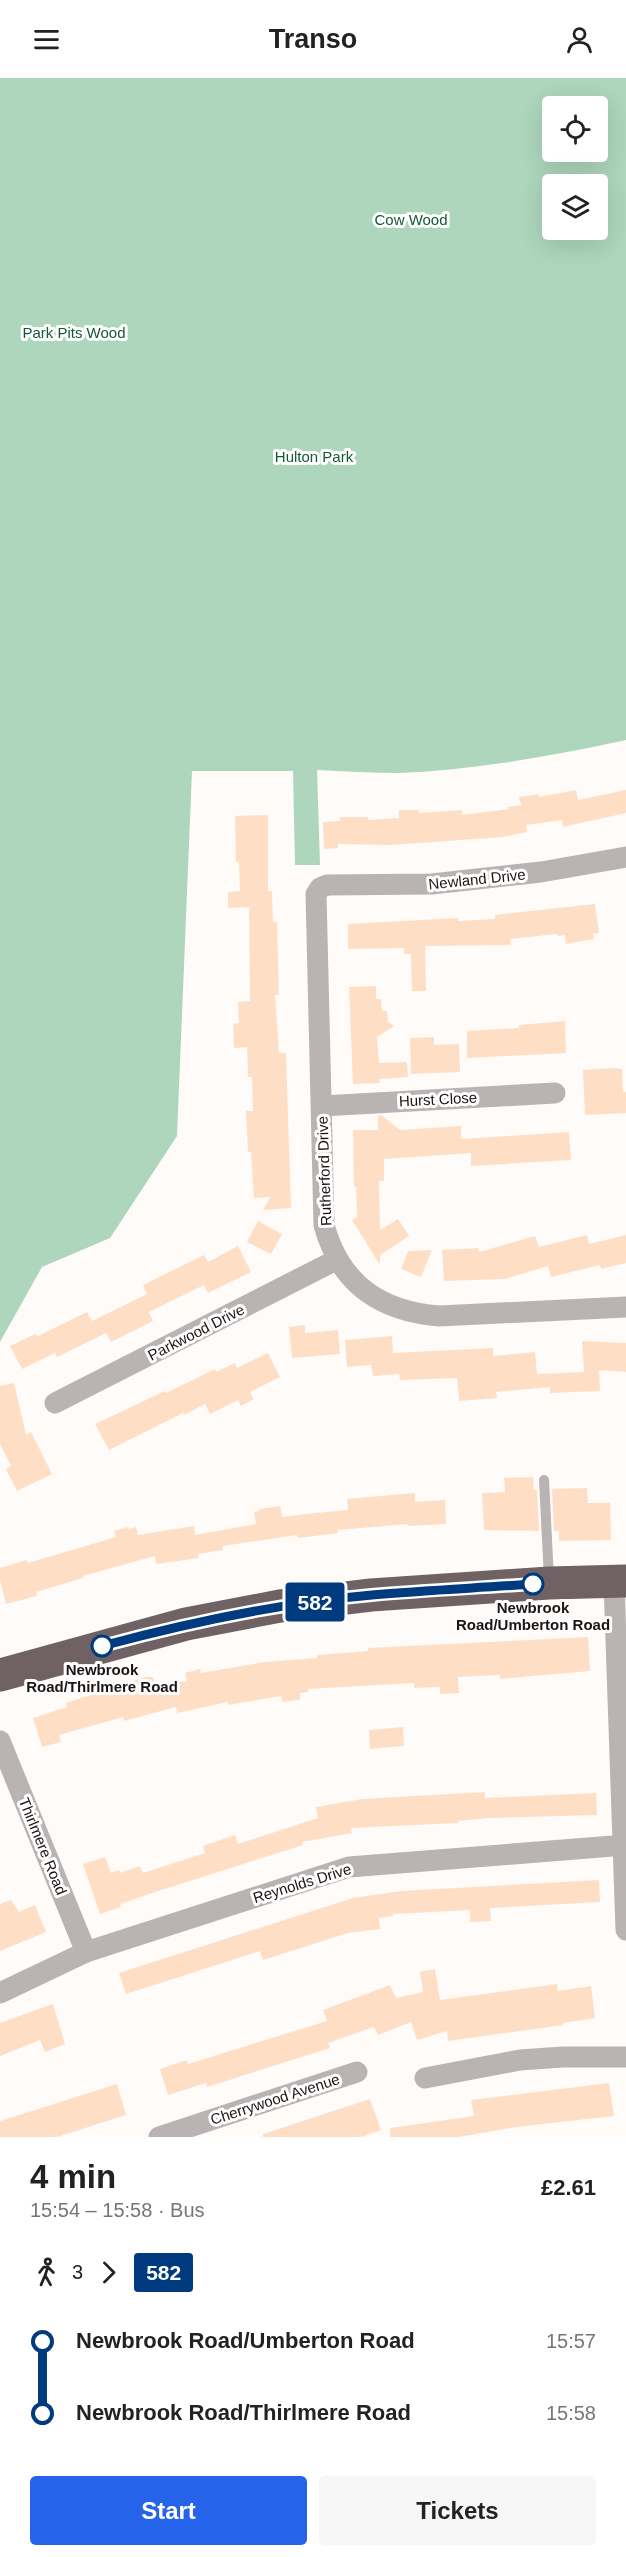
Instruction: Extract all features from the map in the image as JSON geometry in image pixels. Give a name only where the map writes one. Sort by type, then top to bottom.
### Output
[{"type":"highway","points":[[0,1675],[186,1624],[280,1606],[371,1595],[549,1583],[620,1582]]},
{"type":"street","name":"Newland Drive","points":[[327,885],[443,883],[541,872],[626,857]]},
{"type":"street","name":"Rutherford Drive","points":[[327,885],[320,888],[316,894],[324,1225],[336,1260],[352,1280],[371,1294],[394,1307],[417,1314],[439,1316],[626,1307]]},
{"type":"street","name":"Hurst Close","points":[[322,1106],[555,1094]]},
{"type":"street","name":"Parkwood Drive","points":[[56,1405],[336,1260]]},
{"type":"street","points":[[620,1582],[626,1930]]},
{"type":"street","name":"Thirlmere Road","points":[[0,1741],[86,1952]]},
{"type":"street","name":"Reynolds Drive","points":[[0,1993],[86,1952],[349,1867],[624,1845]]},
{"type":"street","points":[[436,2082],[520,2060],[626,2057]]},
{"type":"street","name":"Cherrywood Avenue","points":[[159,2137],[357,2072]]},
{"type":"lane","points":[[544,1480],[549,1583]]},
{"type":"green space","name":"Hulton Park","points":[[0,78],[626,78],[626,740],[542,757],[456,769],[399,773],[317,770],[320,865],[295,865],[293,771],[192,771],[177,1136],[110,1238],[42,1267],[0,1342]]},
{"type":"building","points":[[576,790],[578,800],[626,790],[626,813],[563,827],[562,820],[526,825],[527,832],[503,837],[391,845],[338,844],[338,848],[324,849],[323,822],[340,821],[340,817],[368,817],[368,820],[399,818],[399,810],[419,810],[419,813],[462,810],[462,815],[509,809],[508,807],[521,805],[519,797],[539,794],[539,797]]},
{"type":"building","points":[[268,815],[268,891],[272,891],[273,922],[277,922],[279,995],[275,995],[279,1053],[286,1053],[291,1208],[263,1210],[270,1197],[254,1198],[251,1152],[248,1152],[246,1111],[253,1111],[252,1077],[248,1077],[247,1047],[234,1048],[233,1024],[239,1023],[238,1002],[250,1001],[249,907],[228,908],[228,892],[240,891],[239,862],[236,862],[235,816]]},
{"type":"building","points":[[595,904],[599,933],[593,934],[594,939],[566,944],[565,935],[558,936],[557,934],[510,939],[511,945],[425,946],[426,991],[412,991],[411,954],[404,954],[404,948],[348,949],[348,924],[458,918],[458,921],[495,919],[495,915]]},
{"type":"building","points":[[376,986],[376,999],[381,999],[382,1011],[387,1011],[388,1022],[394,1026],[377,1037],[379,1063],[407,1062],[408,1077],[379,1079],[380,1083],[353,1084],[349,987]]},
{"type":"building","points":[[565,1021],[566,1053],[467,1058],[467,1031],[519,1028],[519,1025]]},
{"type":"building","points":[[434,1037],[434,1045],[459,1044],[460,1072],[411,1074],[410,1038]]},
{"type":"building","points":[[622,1069],[623,1092],[626,1092],[626,1113],[585,1115],[583,1070]]},
{"type":"building","points":[[381,1115],[400,1130],[461,1126],[461,1139],[569,1132],[571,1160],[471,1166],[471,1153],[384,1159],[384,1181],[379,1181],[380,1230],[398,1219],[409,1236],[380,1255],[380,1265],[352,1220],[357,1217],[353,1130],[378,1130],[378,1116]]},
{"type":"building","points":[[258,1221],[282,1234],[271,1254],[247,1242]]},
{"type":"building","points":[[587,1235],[589,1244],[626,1235],[626,1263],[601,1269],[600,1265],[551,1277],[548,1266],[505,1279],[444,1281],[442,1250],[478,1248],[479,1252],[535,1236],[539,1247]]},
{"type":"building","points":[[238,1246],[251,1272],[208,1293],[204,1285],[149,1312],[153,1321],[111,1342],[106,1333],[57,1357],[55,1353],[22,1369],[10,1346],[35,1334],[38,1336],[87,1312],[92,1321],[147,1294],[143,1285],[204,1255],[208,1262]]},
{"type":"building","points":[[432,1250],[421,1277],[401,1269],[408,1251]]},
{"type":"building","points":[[305,1325],[305,1333],[338,1330],[340,1354],[292,1358],[289,1327]]},
{"type":"building","points":[[392,1336],[393,1353],[493,1348],[493,1356],[535,1352],[537,1374],[584,1372],[582,1341],[626,1343],[626,1372],[599,1370],[600,1391],[550,1393],[550,1387],[496,1392],[497,1398],[459,1401],[457,1378],[400,1380],[399,1374],[373,1376],[371,1365],[347,1367],[345,1340]]},
{"type":"building","points":[[268,1353],[280,1377],[250,1392],[254,1399],[241,1406],[238,1400],[210,1414],[205,1404],[109,1450],[95,1424],[215,1369],[216,1372],[235,1363],[237,1368]]},
{"type":"building","points":[[14,1383],[26,1435],[31,1432],[52,1474],[17,1491],[6,1469],[11,1466],[0,1444],[0,1386]]},
{"type":"building","points":[[533,1477],[534,1490],[537,1490],[539,1531],[484,1530],[482,1493],[505,1492],[504,1478]]},
{"type":"building","points":[[587,1488],[588,1503],[610,1503],[611,1540],[559,1541],[559,1531],[554,1531],[552,1489]]},
{"type":"building","points":[[415,1493],[415,1502],[445,1500],[446,1524],[408,1526],[407,1524],[338,1530],[338,1533],[298,1538],[297,1535],[223,1546],[223,1550],[198,1554],[199,1558],[156,1564],[155,1556],[83,1576],[83,1578],[36,1592],[37,1596],[6,1604],[0,1580],[0,1568],[27,1560],[28,1563],[116,1537],[114,1531],[128,1527],[129,1529],[136,1527],[138,1535],[194,1526],[195,1535],[256,1524],[254,1512],[259,1509],[280,1506],[282,1517],[348,1510],[347,1499]]},
{"type":"building","points":[[588,1637],[590,1671],[500,1679],[500,1675],[458,1677],[459,1693],[440,1694],[440,1687],[414,1688],[414,1683],[308,1689],[308,1692],[300,1693],[300,1700],[282,1702],[281,1696],[228,1705],[228,1702],[177,1713],[176,1707],[124,1721],[123,1717],[59,1735],[61,1742],[42,1747],[33,1718],[67,1707],[66,1703],[146,1677],[153,1677],[155,1687],[187,1681],[185,1673],[200,1669],[201,1673],[265,1662],[317,1658],[317,1655],[368,1651],[368,1648]]},
{"type":"building","points":[[403,1727],[404,1746],[370,1749],[369,1730]]},
{"type":"building","points":[[485,1792],[485,1798],[596,1793],[597,1815],[488,1818],[458,1821],[458,1823],[351,1828],[352,1833],[302,1842],[303,1845],[152,1893],[100,1914],[83,1864],[105,1857],[111,1873],[119,1870],[120,1873],[140,1866],[143,1873],[205,1853],[203,1846],[235,1835],[238,1844],[318,1818],[316,1807],[362,1799]]},
{"type":"building","points":[[599,1880],[600,1902],[490,1908],[491,1921],[470,1922],[470,1910],[393,1914],[393,1916],[379,1918],[380,1929],[348,1933],[263,1960],[260,1951],[126,1994],[119,1973],[353,1898],[401,1891]]},
{"type":"building","points":[[11,1900],[19,1912],[35,1905],[46,1932],[0,1951],[0,1904]]},
{"type":"building","points":[[435,1969],[440,2000],[557,1984],[558,1991],[591,1986],[595,2018],[563,2023],[563,2025],[448,2041],[447,2031],[417,2040],[411,2022],[378,2035],[374,2027],[328,2043],[330,2048],[207,2087],[206,2083],[168,2095],[160,2069],[187,2060],[188,2064],[327,2021],[323,2010],[390,1985],[396,1998],[423,1992],[420,1972]]},
{"type":"building","points":[[53,2004],[65,2044],[45,2052],[40,2040],[0,2056],[0,2023]]},
{"type":"building","points":[[609,2083],[614,2116],[516,2127],[459,2137],[390,2137],[390,2128],[474,2116],[471,2100]]},
{"type":"building","points":[[117,2084],[126,2115],[57,2137],[0,2137],[0,2121]]},
{"type":"building","points":[[370,2099],[381,2130],[361,2137],[263,2137],[263,2134]]},
{"type":"bus line","name":"582","points":[[102,1646],[186,1624],[280,1606],[371,1595],[533,1584]]},
{"type":"place","name":"Newbrook Road/Umberton Road","points":[[533,1584]]},
{"type":"place","name":"Newbrook Road/Thirlmere Road","points":[[102,1646]]},
{"type":"park label","name":"Cow Wood","points":[[411,219]]},
{"type":"park label","name":"Park Pits Wood","points":[[74,332]]}]
